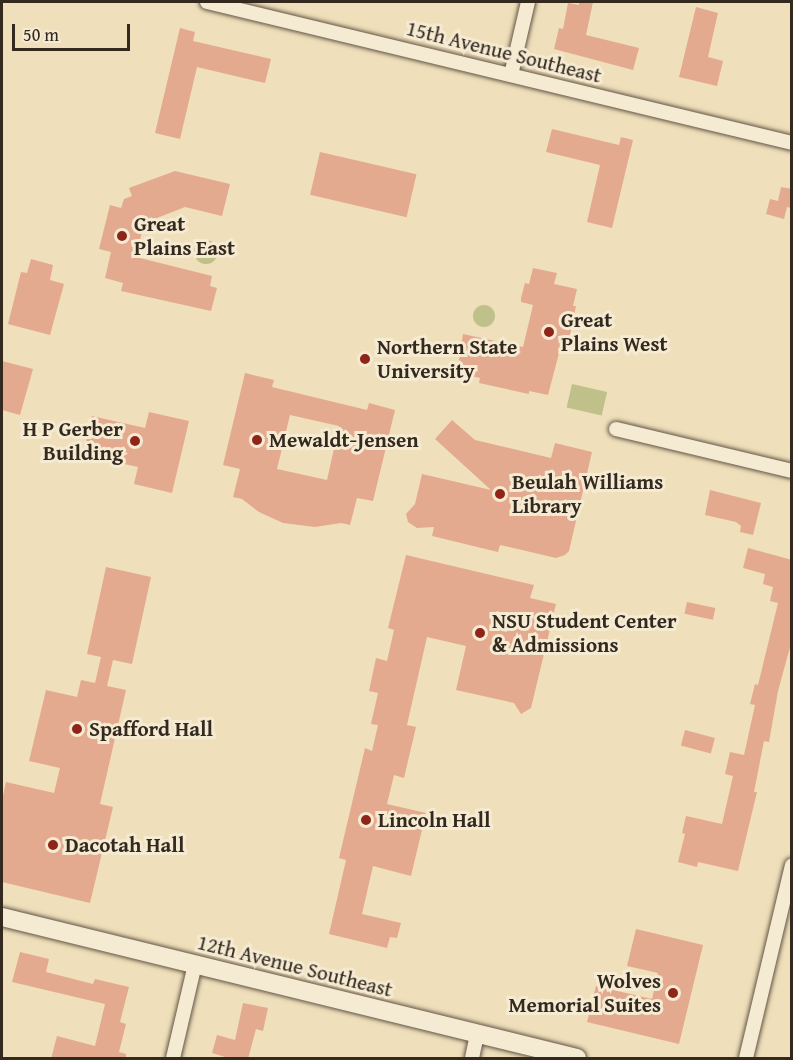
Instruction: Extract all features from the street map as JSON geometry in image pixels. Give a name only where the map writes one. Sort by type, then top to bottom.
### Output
[{"type":"street","name":"15th Avenue Southeast","points":[[207,2],[792,143]]},
{"type":"street","points":[[511,75],[528,2]]},
{"type":"street","points":[[616,429],[792,471]]},
{"type":"street","points":[[746,1059],[792,865]]},
{"type":"street","name":"12th Avenue Southeast","points":[[2,917],[577,1059]]},
{"type":"street","points":[[173,1059],[195,964]]},
{"type":"street","points":[[472,1059],[477,1035]]},
{"type":"green space","points":[[206,240],[214,244],[218,252],[214,260],[206,264],[198,260],[194,252],[198,244]]},
{"type":"green space","points":[[484,305],[492,308],[495,316],[492,324],[484,327],[476,324],[473,316],[476,308]]},
{"type":"green space","points":[[572,384],[607,392],[602,415],[567,407]]},
{"type":"building","points":[[579,2],[593,2],[586,35],[639,48],[633,70],[554,49],[559,28],[563,29],[568,3],[579,5]]},
{"type":"building","points":[[696,7],[718,13],[708,57],[723,61],[717,86],[679,77]]},
{"type":"building","points":[[180,28],[195,32],[193,41],[271,59],[265,83],[197,67],[180,139],[155,133]]},
{"type":"building","points":[[552,129],[619,145],[621,137],[633,140],[612,228],[587,222],[600,165],[546,152]]},
{"type":"building","points":[[320,152],[416,174],[407,217],[310,195]]},
{"type":"building","name":"Great Plains East","points":[[175,171],[230,184],[222,216],[185,207],[144,223],[136,257],[212,276],[210,286],[217,288],[211,311],[121,291],[123,283],[105,278],[111,252],[99,249],[110,205],[121,208],[124,199],[132,196],[129,188]]},
{"type":"building","points":[[781,187],[792,189],[792,208],[787,207],[784,219],[766,214],[770,199],[778,201]]},
{"type":"building","points":[[31,259],[53,265],[50,280],[64,284],[50,335],[8,324],[21,272],[27,273]]},
{"type":"building","name":"Great Plains West","points":[[533,268],[557,273],[554,284],[577,289],[569,340],[563,338],[548,395],[529,391],[529,394],[479,383],[480,378],[457,373],[463,334],[523,347],[533,305],[521,302],[521,298],[525,283],[529,284]]},
{"type":"building","points":[[2,361],[33,369],[20,415],[2,410]]},
{"type":"building","name":"Mewaldt-Jensen","points":[[245,373],[274,380],[272,387],[367,410],[369,403],[395,410],[373,501],[357,498],[350,525],[341,523],[315,527],[283,523],[259,512],[242,499],[233,497],[240,469],[223,465]],"holes":[[[290,415],[339,426],[327,480],[277,469]]]},
{"type":"building","name":"H P Gerber Building","points":[[149,412],[189,421],[172,493],[134,484],[138,467],[83,455],[92,416],[145,428]]},
{"type":"building","name":"Beulah Williams Library","points":[[452,420],[475,440],[551,458],[555,443],[592,452],[569,551],[565,555],[556,558],[500,545],[498,552],[432,536],[434,527],[417,528],[408,522],[406,514],[415,504],[422,474],[491,490],[435,439]]},
{"type":"building","points":[[710,490],[761,503],[753,535],[740,532],[741,526],[736,522],[705,515]]},
{"type":"building","points":[[748,548],[792,560],[792,640],[778,691],[769,742],[764,741],[754,792],[757,792],[738,871],[698,862],[697,867],[678,862],[685,834],[682,833],[686,816],[722,824],[733,776],[725,774],[730,752],[744,755],[755,705],[750,704],[755,684],[758,685],[778,603],[770,601],[773,587],[763,584],[765,574],[743,568]]},
{"type":"building","points":[[406,555],[534,585],[530,598],[556,604],[531,708],[521,714],[514,703],[456,690],[466,646],[427,637],[407,725],[416,727],[404,778],[394,775],[387,804],[426,813],[411,876],[373,866],[362,914],[401,923],[397,938],[390,937],[387,948],[329,934],[346,860],[339,858],[365,748],[372,751],[378,725],[371,724],[378,693],[369,691],[376,658],[387,661],[394,630],[388,628]]},
{"type":"building","points":[[106,567],[151,577],[132,664],[113,660],[107,686],[126,690],[100,804],[113,807],[90,903],[2,882],[2,800],[6,782],[54,793],[60,768],[29,761],[46,690],[77,697],[81,680],[95,683],[101,657],[87,654]]},
{"type":"building","points":[[687,602],[715,608],[713,620],[685,614]]},
{"type":"building","points":[[685,730],[715,738],[711,753],[681,745]]},
{"type":"building","name":"Wolves Memorial Suites","points":[[636,929],[703,945],[679,1044],[587,1022],[596,986],[652,999],[658,973],[627,966]]},
{"type":"building","points":[[20,952],[49,959],[46,972],[93,984],[95,979],[129,987],[120,1022],[126,1024],[119,1052],[126,1054],[126,1059],[51,1059],[57,1036],[95,1046],[105,1004],[12,982]]},
{"type":"building","points":[[243,1003],[268,1008],[263,1031],[256,1029],[248,1059],[232,1059],[212,1053],[217,1035],[235,1040]]},
{"type":"place","name":"Great Plains East","points":[[122,236]]},
{"type":"place","name":"Great Plains West","points":[[549,332]]},
{"type":"place","name":"Northern State University","points":[[365,359]]},
{"type":"place","name":"Mewaldt-Jensen","points":[[257,440]]},
{"type":"place","name":"H P Gerber Building","points":[[135,441]]},
{"type":"place","name":"Beulah Williams Library","points":[[500,494]]},
{"type":"place","name":"NSU Student Center & Admissions","points":[[480,633]]},
{"type":"place","name":"Spafford Hall","points":[[77,729]]},
{"type":"place","name":"Lincoln Hall","points":[[366,820]]},
{"type":"place","name":"Dacotah Hall","points":[[53,845]]},
{"type":"place","name":"Wolves Memorial Suites","points":[[673,993]]}]
